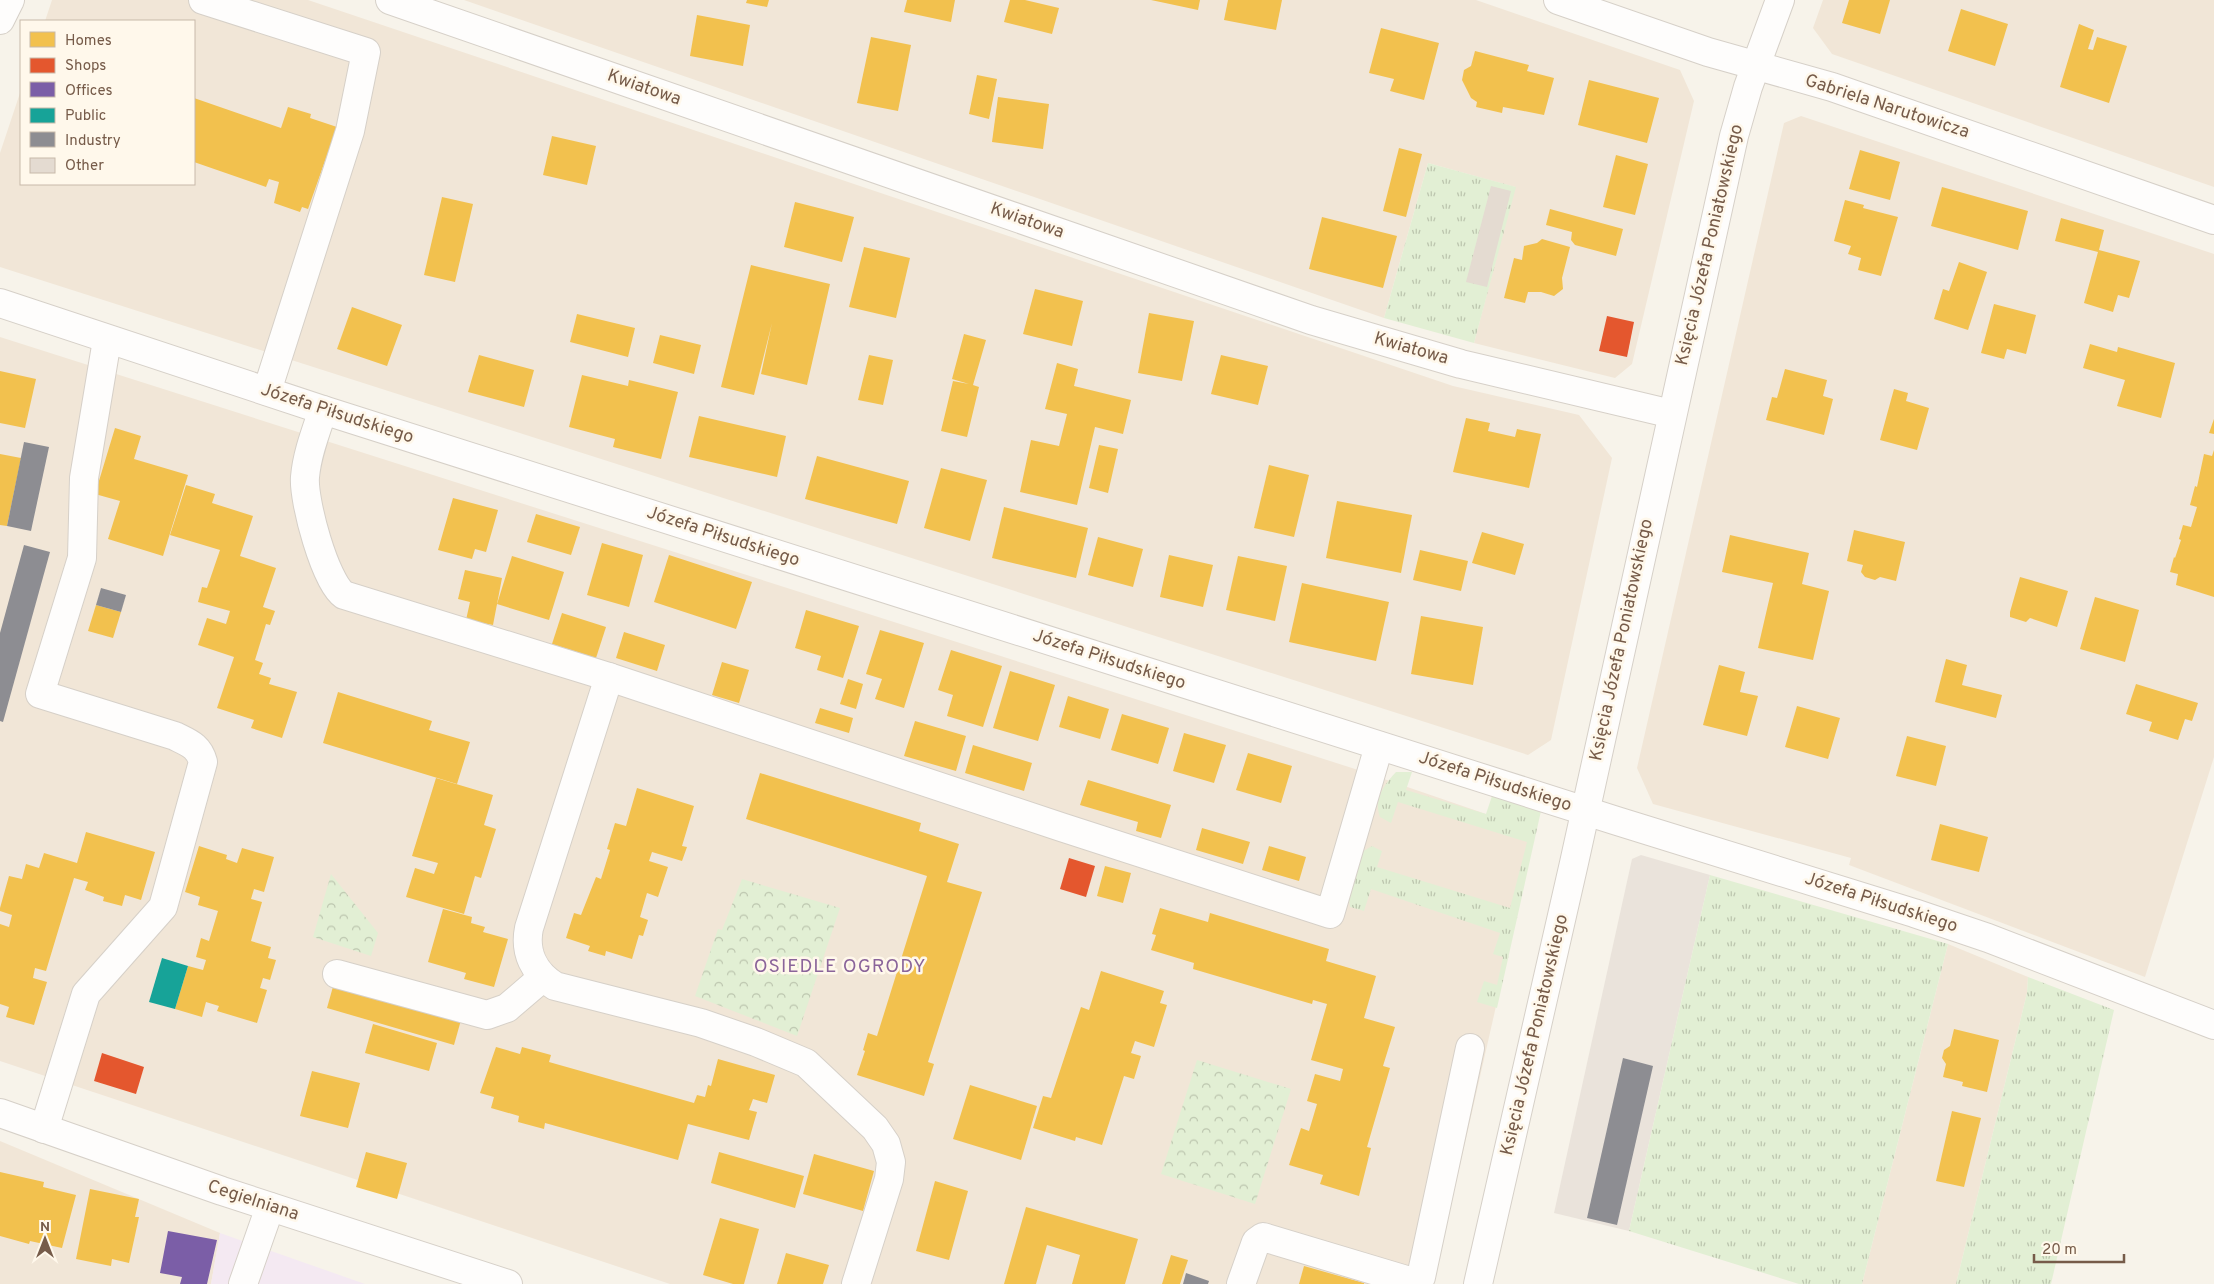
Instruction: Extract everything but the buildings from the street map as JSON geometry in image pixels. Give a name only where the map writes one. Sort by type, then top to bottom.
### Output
[{"type":"street","points":[[0,20],[10,0]]},
{"type":"street","points":[[203,0],[366,52],[350,131],[267,391]]},
{"type":"street","name":"Kwiatowa","points":[[390,0],[1311,320],[1460,364],[1672,414]]},
{"type":"street","name":"Gabriela Narutowicza","points":[[1558,0],[1755,66],[1832,87],[2214,220]]},
{"type":"street","name":"Księcia Józefa Poniatowskiego","points":[[1478,1284],[1734,136],[1755,66],[1780,0]]},
{"type":"street","name":"Józefa Piłsudskiego","points":[[0,303],[322,410],[1379,746],[1792,874],[1988,938],[2214,1025]]},
{"type":"street","points":[[44,1129],[86,994],[163,907],[203,762],[200,752],[196,747],[176,736],[40,694],[82,558],[84,478],[107,340]]},
{"type":"street","points":[[322,410],[305,479],[319,551],[338,590],[361,600],[609,677],[1060,827],[1330,914],[1379,746]]},
{"type":"street","points":[[609,677],[529,928],[528,945],[530,956],[542,978],[555,986],[701,1023],[756,1042],[806,1063],[875,1128],[886,1144],[891,1162],[890,1180],[856,1284]]},
{"type":"street","points":[[337,974],[486,1015],[507,1008],[542,978]]},
{"type":"street","points":[[1241,1284],[1256,1242],[1263,1237],[1413,1282],[1421,1277],[1470,1048]]},
{"type":"street","name":"Cegielniana","points":[[0,1113],[270,1206],[508,1284]]},
{"type":"street","points":[[243,1284],[270,1206]]},
{"type":"shaded area","points":[[52,0],[308,0],[1453,386],[1579,415],[1612,458],[1551,740],[1528,755],[0,267],[0,153],[20,93],[20,185],[195,185],[195,20],[45,20]]},
{"type":"shaded area","points":[[464,0],[1476,0],[1680,70],[1694,101],[1632,364],[1615,378],[1474,343],[1515,187],[1428,163],[1384,318]]},
{"type":"shaded area","points":[[1823,0],[2214,0],[2214,187],[1832,54],[1813,28]]},
{"type":"shaded area","points":[[1801,116],[2214,254],[2214,757],[2145,977],[1849,865],[1851,858],[1653,804],[1637,768],[1784,123]]},
{"type":"shaded area","points":[[0,337],[1352,768],[1527,828],[1533,843],[1433,1284],[670,1284],[0,1061]]},
{"type":"shaded area","points":[[1641,855],[1710,875],[1629,1231],[1554,1213],[1632,859]]},
{"type":"shaded area","points":[[1948,944],[2028,977],[2027,993],[1956,1284],[1862,1284]]},
{"type":"shaded area","points":[[0,1141],[220,1233],[211,1284],[0,1284]]},
{"type":"shaded area","points":[[220,1233],[365,1284],[211,1284]]},
{"type":"green space","points":[[1428,163],[1516,187],[1474,343],[1384,318]]},
{"type":"green space","points":[[1396,772],[1412,772],[1406,790],[1486,814],[1492,796],[1541,811],[1497,1008],[1477,1002],[1484,981],[1497,985],[1503,957],[1493,954],[1500,933],[1371,889],[1364,911],[1350,907],[1348,892],[1360,853],[1372,846],[1382,851],[1377,867],[1510,908],[1527,842],[1398,802],[1391,823],[1380,817],[1378,804],[1384,787]]},
{"type":"green space","points":[[331,874],[378,933],[371,956],[313,937]]},
{"type":"green space","points":[[1710,875],[1948,944],[1862,1284],[1799,1284],[1629,1231]]},
{"type":"green space","points":[[742,879],[840,908],[797,1036],[695,996],[718,929],[722,930]]},
{"type":"green space","points":[[2028,977],[2114,1010],[2051,1284],[1956,1284],[2027,993]]},
{"type":"green space","points":[[1197,1060],[1291,1089],[1255,1204],[1161,1174]]},
{"type":"district","name":"OSIEDLE OGRODY","points":[[840,967]]}]
